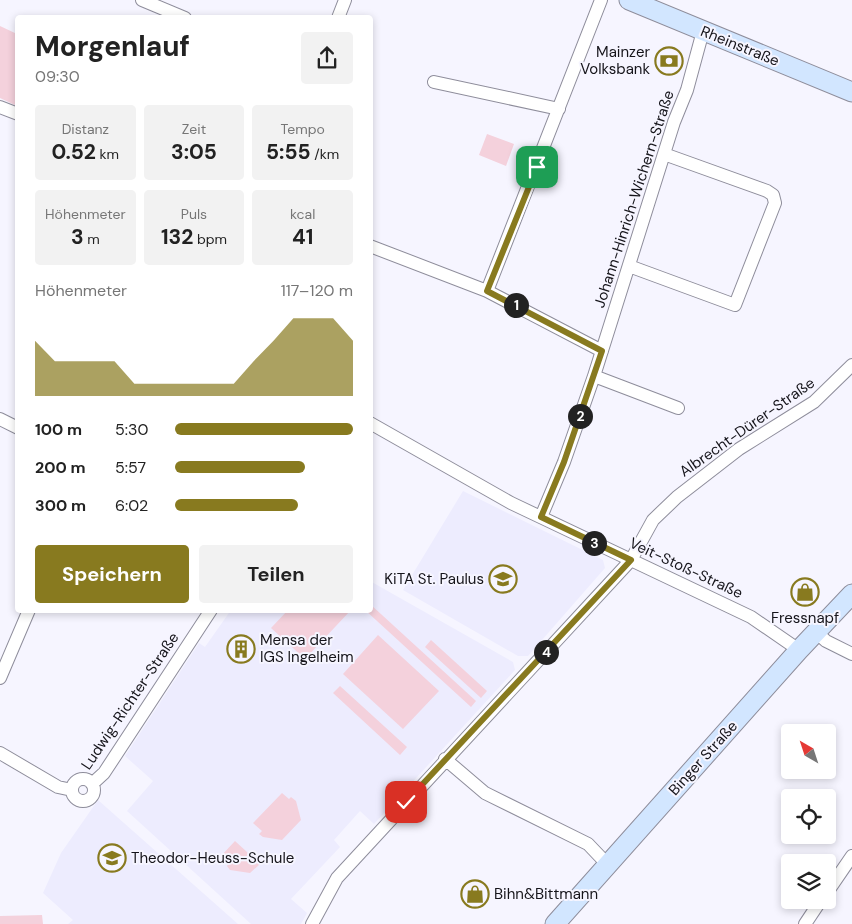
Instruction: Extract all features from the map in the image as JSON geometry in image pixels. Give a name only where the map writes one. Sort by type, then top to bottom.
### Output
[{"type":"main road","name":"Rheinstraße","points":[[629,0],[852,92]]},
{"type":"main road","name":"Binger Straße","points":[[556,924],[799,650],[852,594]]},
{"type":"street","points":[[142,0],[178,15]]},
{"type":"street","points":[[339,15],[345,0]]},
{"type":"street","points":[[487,291],[601,0]]},
{"type":"street","name":"Johann-Hinrich-Wichern-Straße","points":[[541,517],[564,462],[594,376],[664,154],[687,90],[703,31]]},
{"type":"street","points":[[434,82],[559,109]]},
{"type":"street","points":[[0,106],[15,113]]},
{"type":"street","points":[[629,266],[735,305],[776,202],[773,194],[767,191],[664,154]]},
{"type":"street","points":[[373,247],[487,291],[602,351]]},
{"type":"street","name":"Albrecht-Dürer-Straße","points":[[312,924],[337,878],[631,560],[653,520],[671,503],[739,449],[814,402],[852,365]]},
{"type":"street","points":[[594,376],[678,408]]},
{"type":"street","points":[[0,419],[15,426]]},
{"type":"street","name":"Veit-Stoß-Straße","points":[[373,425],[511,503],[751,617],[799,650]]},
{"type":"street","points":[[0,678],[28,613]]},
{"type":"street","name":"Ludwig-Richter-Straße","points":[[0,753],[58,787],[72,790],[77,800],[85,801],[93,794],[92,784],[104,773],[209,613]]},
{"type":"street","points":[[816,632],[826,641],[852,654]]},
{"type":"street","points":[[445,759],[485,793],[588,844],[608,865]]},
{"type":"street","points":[[836,879],[852,856]]},
{"type":"street","points":[[805,924],[815,909]]},
{"type":"shaded area","points":[[0,26],[15,33],[15,105],[0,98]]},
{"type":"shaded area","points":[[487,134],[514,144],[506,166],[479,155]]},
{"type":"shaded area","name":"KiTA St. Paulus","points":[[463,491],[603,560],[605,568],[528,656],[518,656],[403,590]]},
{"type":"shaded area","points":[[373,583],[513,662],[515,670],[374,824],[360,811],[334,840],[340,847],[291,899],[307,913],[301,924],[251,924],[127,811],[153,781],[125,756],[199,643],[205,647],[229,613],[373,613]]},
{"type":"shaded area","points":[[373,607],[476,701],[471,707],[368,613],[373,613]]},
{"type":"shaded area","points":[[285,613],[348,613],[305,659],[271,628]]},
{"type":"shaded area","points":[[378,635],[439,691],[403,729],[343,674]]},
{"type":"shaded area","points":[[431,640],[487,691],[481,698],[425,647]]},
{"type":"shaded area","points":[[340,686],[407,747],[400,755],[333,693]]},
{"type":"shaded area","points":[[282,793],[289,799],[291,797],[296,801],[301,820],[282,840],[263,837],[259,834],[262,831],[253,823]]},
{"type":"shaded area","name":"Theodor-Heuss-Schule","points":[[98,800],[238,924],[68,924],[73,920],[43,893],[61,853]]},
{"type":"shaded area","points":[[235,841],[260,864],[250,873],[230,870],[227,866],[229,863],[221,856]]},
{"type":"shaded area","points":[[42,915],[43,924],[0,924],[0,916]]},
{"type":"place","name":"Mainzer Volksbank","points":[[669,61]]},
{"type":"place","name":"KiTA St. Paulus","points":[[503,579]]},
{"type":"place","name":"Fressnapf","points":[[805,592]]},
{"type":"place","name":"Mensa der IGS Ingelheim","points":[[241,649]]},
{"type":"place","name":"Theodor-Heuss-Schule","points":[[112,858]]},
{"type":"place","name":"Bihn&Bittmann","points":[[475,894]]},
{"type":"route","points":[[406,802],[631,560],[541,517],[564,462],[602,351],[487,291],[537,167]]}]
